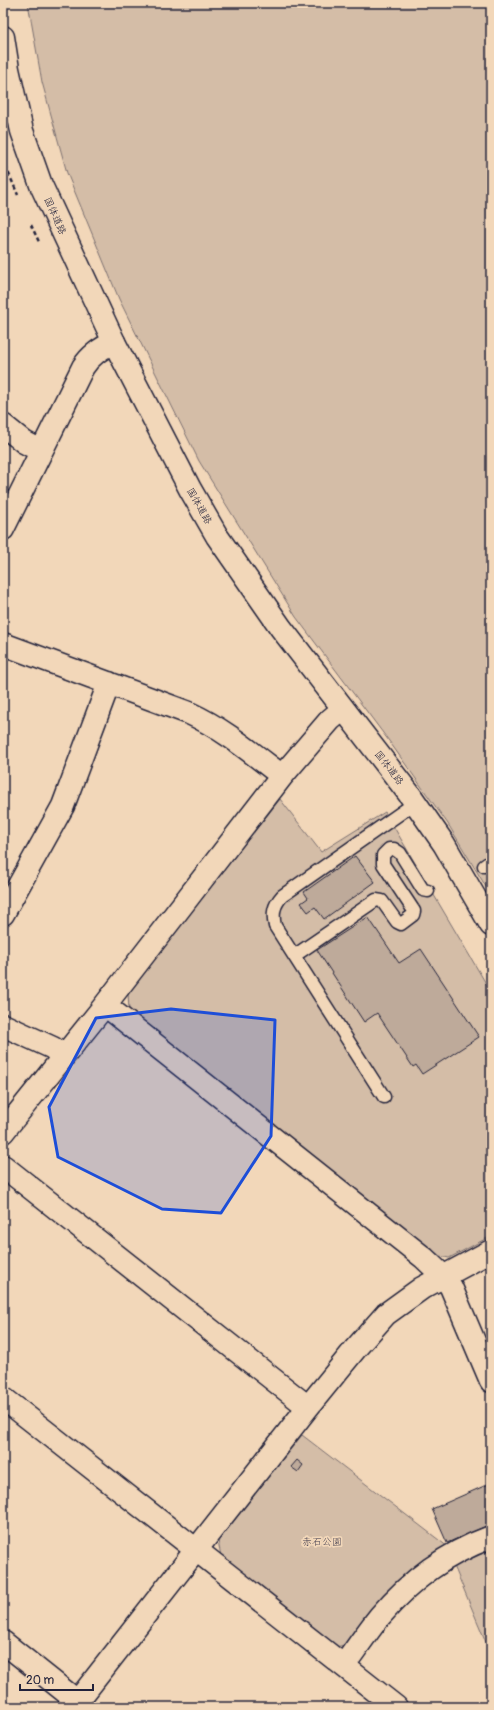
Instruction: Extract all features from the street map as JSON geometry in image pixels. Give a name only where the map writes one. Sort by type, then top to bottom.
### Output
[{"type":"street","name":"国体道路","points":[[3,37],[6,70],[22,131],[41,185],[114,342],[168,448],[217,536],[281,628],[415,803],[448,851],[491,925]]},
{"type":"street","points":[[3,530],[83,367],[98,350],[114,342]]},
{"type":"street","points":[[3,425],[24,442],[41,450]]},
{"type":"street","points":[[3,644],[189,713],[238,741],[282,776]]},
{"type":"street","points":[[3,914],[63,806],[109,683]]},
{"type":"street","points":[[3,1132],[105,1005],[282,776],[330,720],[342,709]]},
{"type":"street","points":[[105,1005],[424,1258],[444,1277],[457,1300],[491,1380]]},
{"type":"street","points":[[3,1025],[53,1048],[62,1057]]},
{"type":"street","points":[[3,1166],[308,1407]]},
{"type":"street","points":[[3,1642],[75,1704],[308,1407],[386,1314],[422,1288],[491,1251]]},
{"type":"street","points":[[3,1398],[396,1707]]},
{"type":"street","points":[[344,1665],[380,1617],[403,1591],[434,1565],[476,1543],[491,1537]]},
{"type":"lane","points":[[384,1097],[274,926],[272,915],[276,902],[282,896],[415,803]]},
{"type":"lane","points":[[294,956],[376,900],[382,901],[396,922],[401,924],[413,915],[414,911],[383,864],[383,855],[389,850],[394,849],[400,853],[423,890],[428,891]]},
{"type":"highlighted area","points":[[171,1009],[275,1020],[271,1136],[221,1213],[162,1209],[58,1157],[49,1107],[96,1018]]},
{"type":"green space","points":[[28,3],[491,3],[491,895],[448,824],[389,741],[296,617],[199,461],[119,299],[67,173],[42,82]]},
{"type":"green space","points":[[280,799],[321,852],[385,812],[491,992],[491,1236],[449,1258],[440,1256],[129,1011],[128,993]]},
{"type":"green space","name":"赤石公園","points":[[302,1435],[448,1547],[348,1644],[336,1647],[221,1556],[218,1541]]},
{"type":"green space","points":[[491,1550],[491,1654],[454,1566]]},
{"type":"building","points":[[355,856],[375,882],[324,919],[315,907],[308,912],[301,903],[308,898],[304,892]]},
{"type":"building","points":[[368,917],[399,963],[421,949],[479,1037],[422,1074],[416,1065],[413,1067],[377,1013],[364,1022],[317,950]]},
{"type":"building","points":[[297,1460],[303,1465],[298,1472],[291,1467]]},
{"type":"building","points":[[491,1483],[491,1524],[447,1543],[432,1509]]}]
